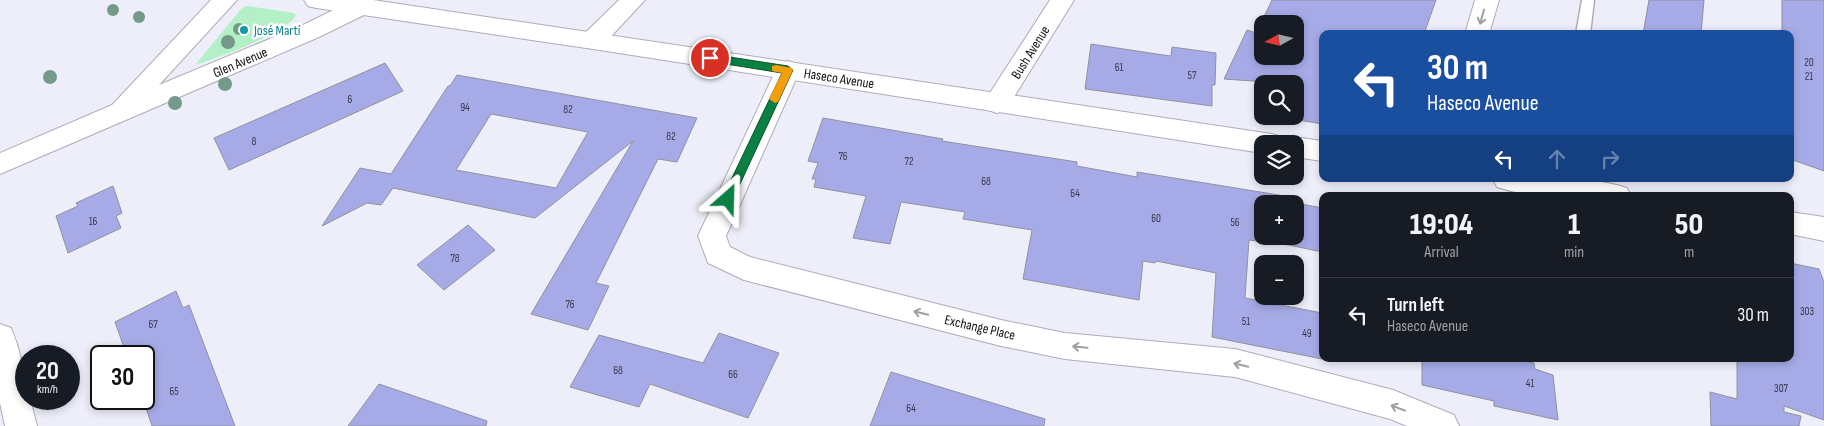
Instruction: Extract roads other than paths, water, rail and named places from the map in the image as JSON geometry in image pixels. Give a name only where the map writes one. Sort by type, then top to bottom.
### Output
[{"type":"street","name":"Glen Avenue","points":[[117,116],[225,0]]},
{"type":"street","name":"Haseco Avenue","points":[[316,0],[593,40],[1254,141]]},
{"type":"street","points":[[593,40],[633,0]]},
{"type":"street","name":"Bush Avenue","points":[[997,103],[1062,0]]},
{"type":"street","points":[[1478,30],[1487,0]]},
{"type":"street","name":"Glen Avenue","points":[[0,164],[117,116],[311,31],[362,6]]},
{"type":"street","name":"Exchange Place","points":[[788,70],[712,236],[718,256],[744,268],[1001,333],[1065,346],[1236,364],[1393,405],[1443,426]]},
{"type":"street","points":[[1304,148],[1319,151]]},
{"type":"street","points":[[1543,182],[1567,184],[1600,192]]},
{"type":"street","points":[[1794,224],[1824,229]]},
{"type":"street","points":[[1,343],[20,426]]},
{"type":"lane","points":[[1584,30],[1588,0]]},
{"type":"place","name":"José Martí","points":[[244,30]]}]
